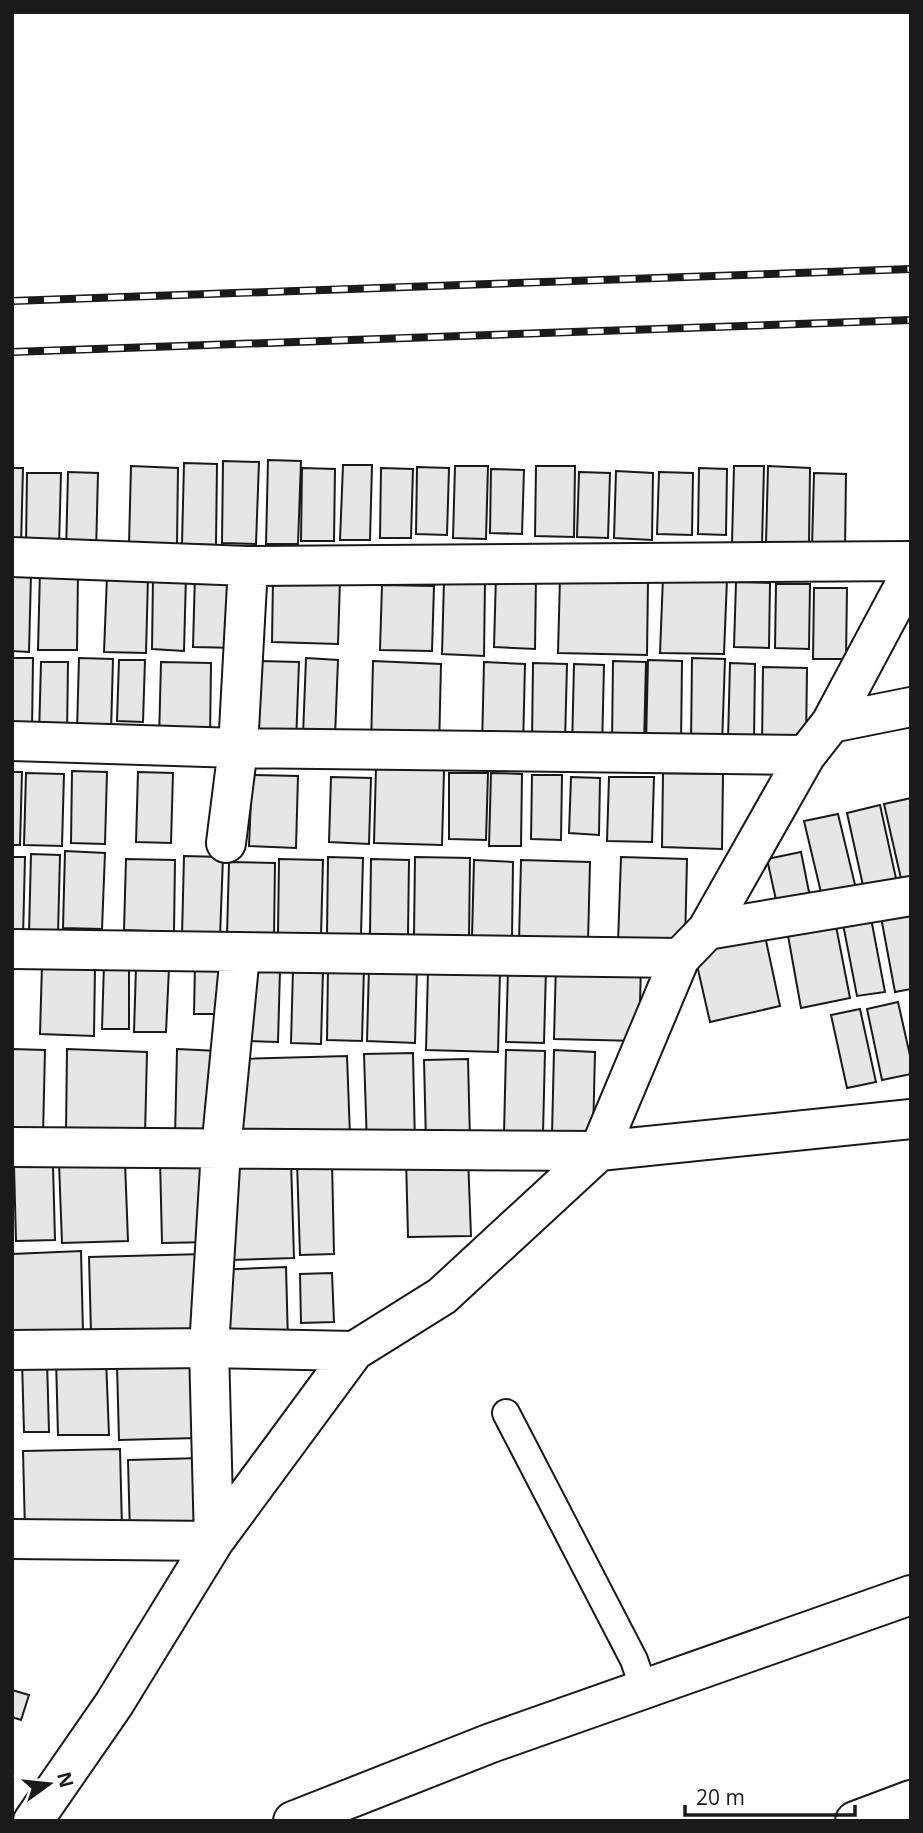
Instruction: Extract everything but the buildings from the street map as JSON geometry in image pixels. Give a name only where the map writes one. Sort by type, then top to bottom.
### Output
[{"type":"main road","points":[[12,557],[248,566],[911,561]]},
{"type":"main road","points":[[226,843],[238,748],[248,566]]},
{"type":"main road","points":[[33,1821],[114,1703],[214,1541],[354,1351],[442,1296],[599,1151],[680,958],[707,930],[806,755],[831,723],[911,573]]},
{"type":"main road","points":[[831,723],[911,708]]},
{"type":"main road","points":[[12,741],[238,748],[806,755]]},
{"type":"main road","points":[[707,930],[911,895]]},
{"type":"main road","points":[[12,949],[680,958]]},
{"type":"main road","points":[[214,1541],[209,1348],[221,1150],[240,954]]},
{"type":"main road","points":[[12,1147],[599,1151],[911,1119]]},
{"type":"main road","points":[[12,1350],[209,1348],[354,1351]]},
{"type":"main road","points":[[12,1539],[214,1541]]},
{"type":"main road","points":[[293,1821],[491,1743],[911,1595]]},
{"type":"main road","points":[[855,1821],[911,1800]]},
{"type":"lane","points":[[506,1413],[634,1660],[644,1689]]},
{"type":"railway","points":[[12,301],[911,269]]},
{"type":"railway","points":[[12,352],[911,320]]}]
